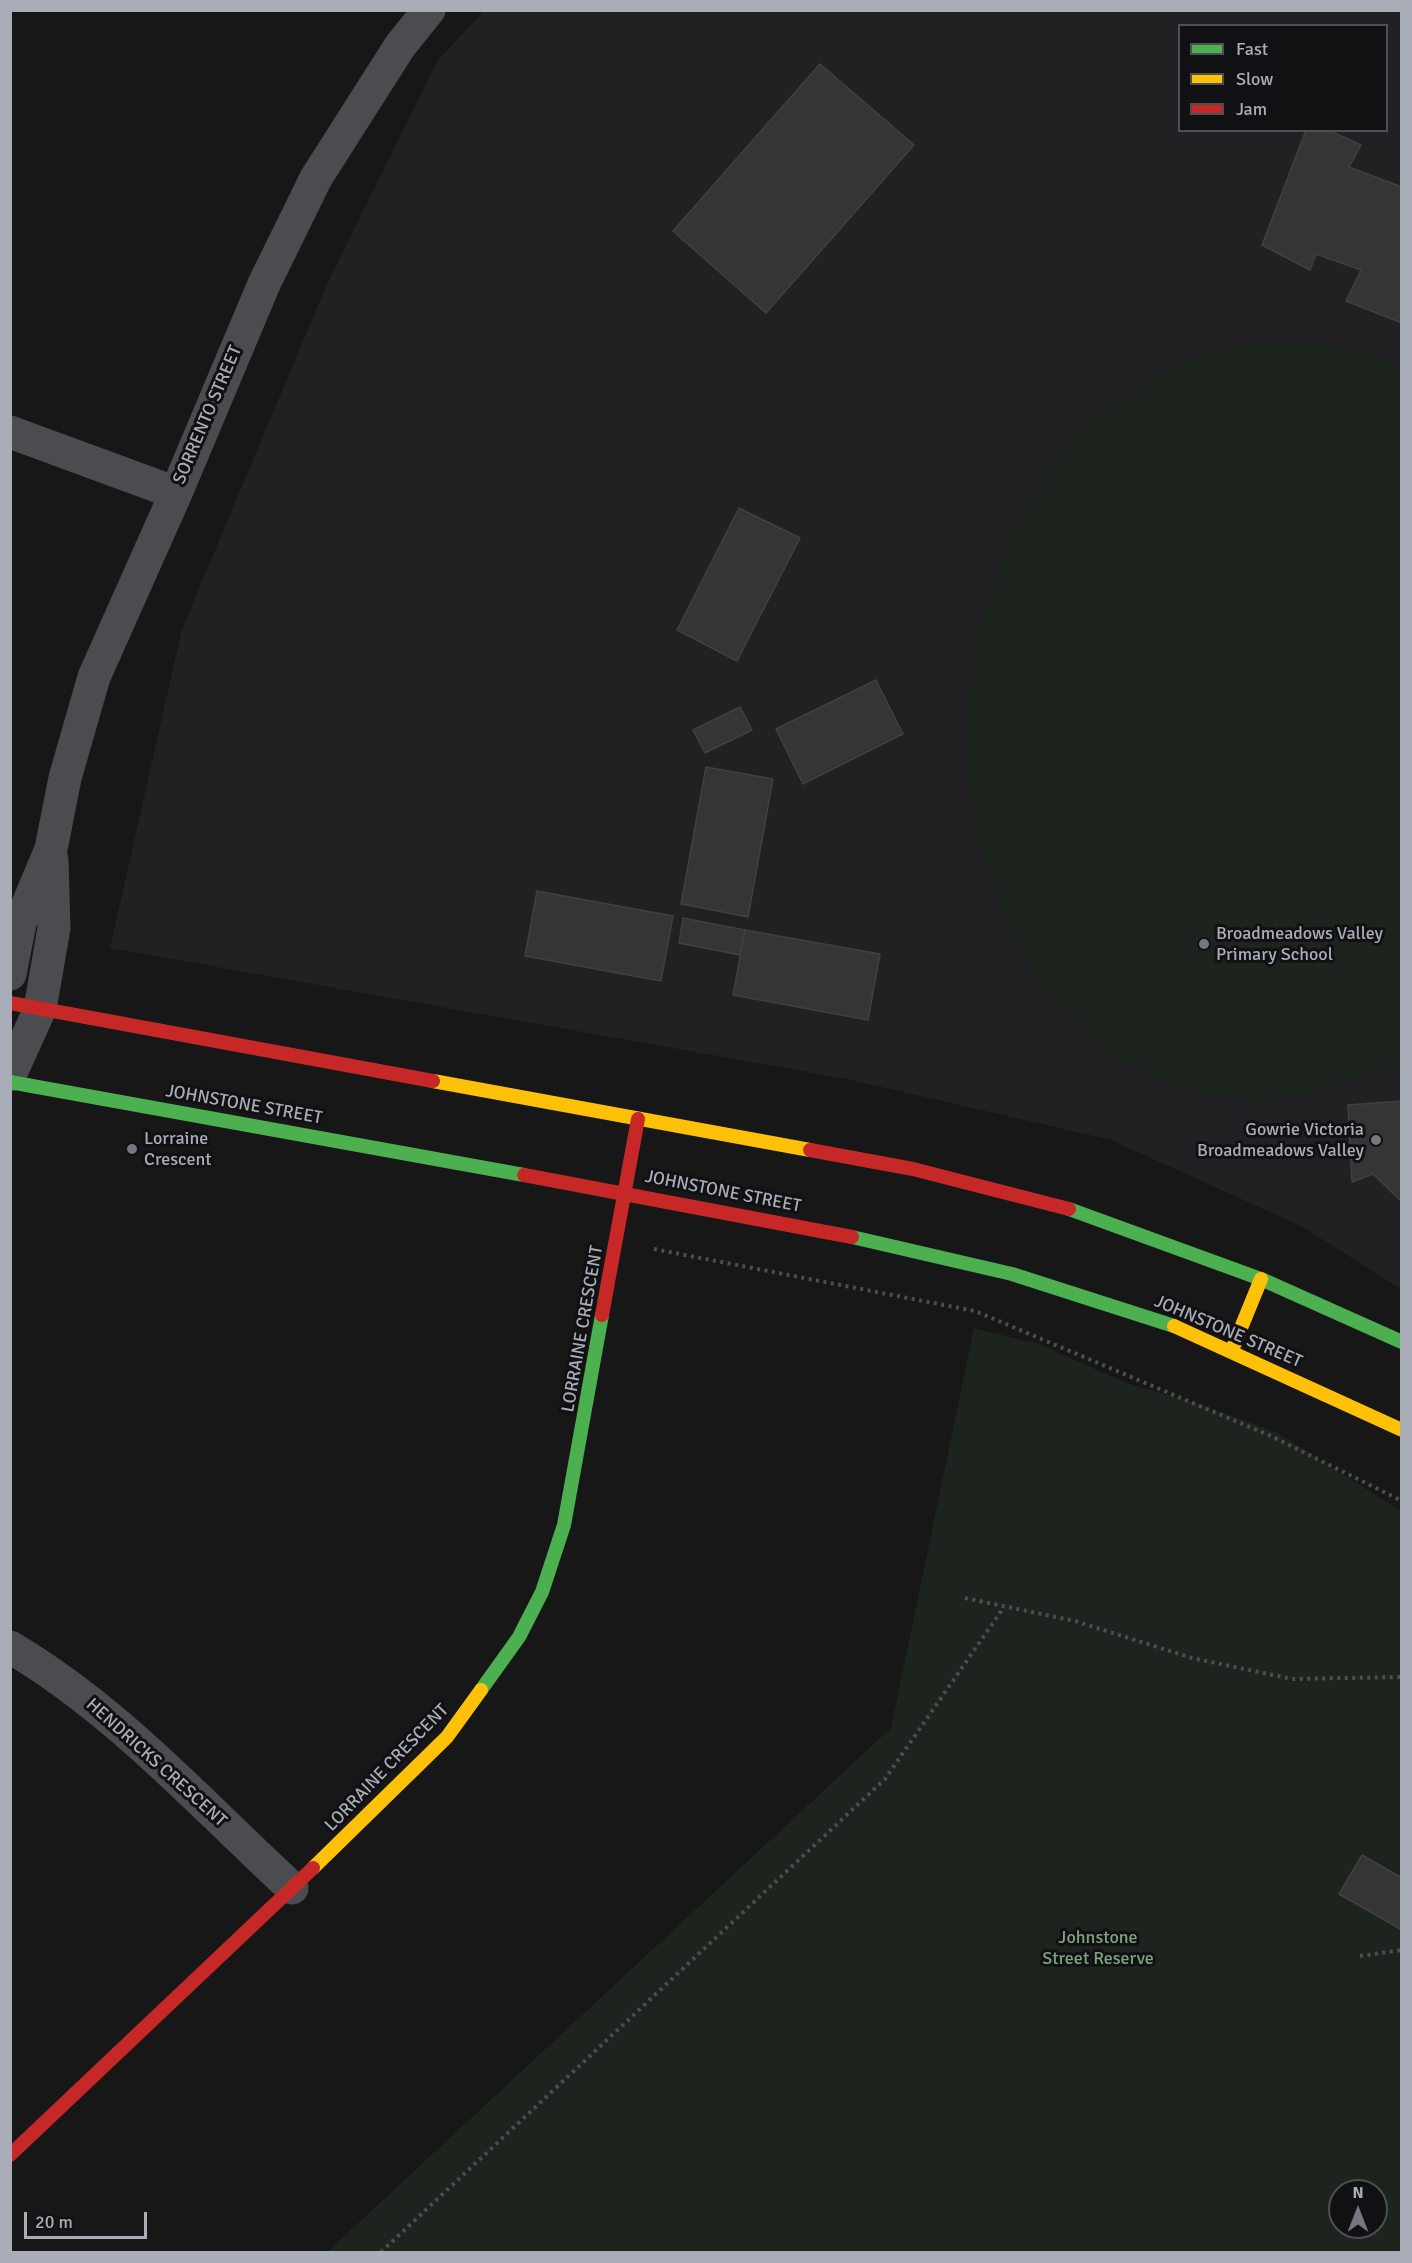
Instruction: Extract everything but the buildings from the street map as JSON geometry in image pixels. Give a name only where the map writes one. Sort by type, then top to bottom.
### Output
[{"type":"main road","points":[[26,1006],[913,1168],[1073,1210],[1260,1279],[1401,1342]]},
{"type":"main road","name":"JOHNSTONE STREET","points":[[10,1082],[820,1229],[1012,1274],[1185,1330],[1401,1430]]},
{"type":"main road","name":"LORRAINE CRESCENT","points":[[10,2155],[292,1888],[447,1737],[519,1637],[542,1592],[564,1525],[638,1119]]},
{"type":"main road","points":[[1232,1350],[1260,1279]]},
{"type":"street","name":"SORRENTO STREET","points":[[10,974],[20,923],[51,849],[65,778],[94,677],[176,493],[264,284],[316,178],[400,46],[429,10]]},
{"type":"street","points":[[10,432],[176,493]]},
{"type":"street","name":"SORRENTO STREET","points":[[10,1075],[26,1006],[54,928],[51,849]]},
{"type":"street","name":"HENDRICKS CRESCENT","points":[[10,1647],[41,1665],[94,1704],[292,1888]]},
{"type":"path","points":[[617,1241],[732,1266],[975,1311],[1271,1436],[1401,1501]]},
{"type":"path","points":[[965,1598],[1075,1621],[1192,1658],[1292,1679],[1401,1677]]},
{"type":"path","points":[[381,2253],[885,1779],[1004,1607]]},
{"type":"path","points":[[1360,1956],[1401,1950]]},
{"type":"shaded area","points":[[484,11],[1401,11],[1401,1289],[1301,1226],[1111,1140],[847,1079],[110,948],[182,629],[327,284],[438,60]]},
{"type":"green space","points":[[1271,341],[1338,347],[1370,356],[1401,370],[1401,1055],[1357,1079],[1333,1088],[1309,1094],[1259,1100],[1234,1099],[1185,1089],[1139,1069],[1097,1041],[1078,1024],[1045,987],[1003,914],[977,832],[968,745],[974,658],[997,573],[1034,495],[1087,429],[1155,377],[1183,363],[1212,353]]},
{"type":"green space","name":"Johnstone Street Reserve","points":[[974,1328],[1039,1344],[1126,1383],[1196,1403],[1276,1432],[1401,1511],[1401,2252],[327,2252],[891,1728]]},
{"type":"traffic: fast","points":[[10,1082],[524,1175]]},
{"type":"traffic: fast","points":[[1069,1209],[1261,1279],[1402,1342]]},
{"type":"traffic: fast","points":[[852,1237],[1012,1274],[1174,1326]]},
{"type":"traffic: fast","points":[[481,1690],[519,1637],[542,1592],[564,1525],[602,1315]]},
{"type":"traffic: slow","points":[[433,1081],[810,1150]]},
{"type":"traffic: slow","points":[[1232,1350],[1261,1279]]},
{"type":"traffic: slow","points":[[1174,1326],[1402,1430]]},
{"type":"traffic: slow","points":[[313,1868],[447,1737],[481,1690]]},
{"type":"traffic: jam","points":[[10,1003],[433,1081]]},
{"type":"traffic: jam","points":[[602,1315],[638,1119]]},
{"type":"traffic: jam","points":[[810,1150],[913,1169],[1069,1209]]},
{"type":"traffic: jam","points":[[524,1175],[852,1237]]},
{"type":"traffic: jam","points":[[10,2155],[313,1868]]},
{"type":"place","name":"Broadmeadows Valley Primary School","points":[[1204,944]]},
{"type":"place","name":"Gowrie Victoria Broadmeadows Valley","points":[[1376,1140]]},
{"type":"place","name":"Lorraine Crescent","points":[[132,1149]]}]
